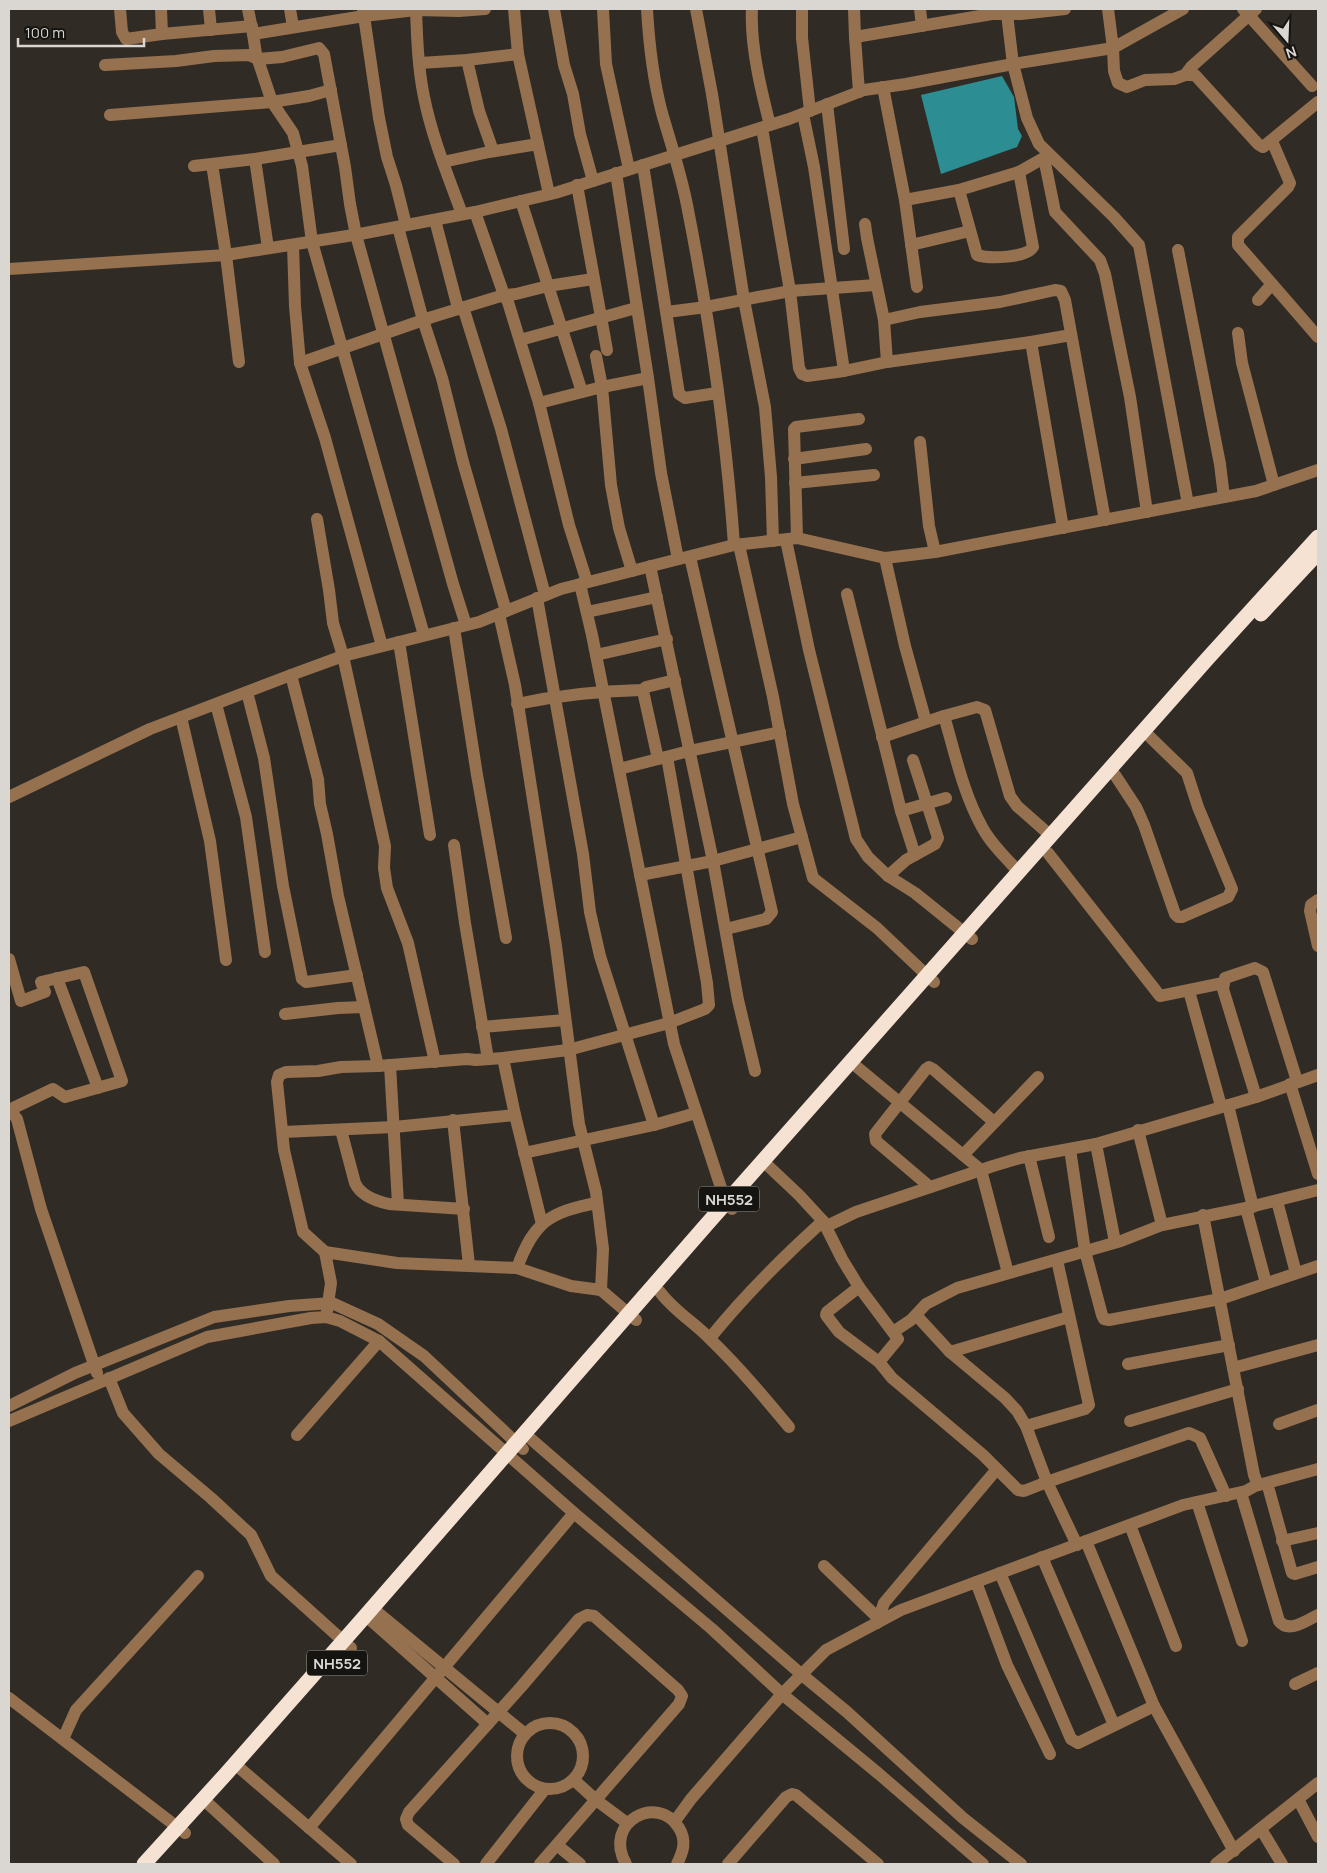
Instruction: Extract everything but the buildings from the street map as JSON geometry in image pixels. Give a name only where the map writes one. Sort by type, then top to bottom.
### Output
[{"type":"highway","name":"NH552","points":[[969,936],[1019,872],[1318,536]]},
{"type":"highway","name":"NH552","points":[[144,1864],[181,1830],[207,1802],[347,1645],[766,1164],[969,936],[1048,853],[1115,775],[1318,553]]},
{"type":"highway","name":"NH552","points":[[632,1317],[660,1292],[729,1206]]},
{"type":"highway","name":"NH552","points":[[156,1864],[181,1830]]},
{"type":"street","points":[[120,9],[122,32],[126,39],[211,30],[293,27],[335,14],[416,9],[459,11],[485,9]]},
{"type":"street","points":[[161,9],[162,34]]},
{"type":"street","points":[[209,9],[211,30]]},
{"type":"street","points":[[248,9],[258,59],[272,102],[293,133],[302,166],[312,242],[424,635]]},
{"type":"street","points":[[290,9],[293,27]]},
{"type":"street","points":[[416,9],[424,97],[443,162],[462,214]]},
{"type":"street","points":[[514,9],[518,54],[549,194]]},
{"type":"street","points":[[554,9],[564,65],[573,94],[580,134],[593,181]]},
{"type":"street","points":[[603,9],[606,64],[629,170]]},
{"type":"street","points":[[647,9],[650,52],[662,112],[687,202],[706,307],[728,468],[736,545],[780,732],[793,804],[813,878],[877,928],[931,979]]},
{"type":"street","points":[[696,9],[712,94],[744,300],[765,408],[771,477],[773,541]]},
{"type":"street","points":[[752,9],[759,84],[790,292],[799,368],[802,374],[807,376],[844,372],[887,362],[1071,335]]},
{"type":"street","points":[[802,9],[806,112],[844,372]]},
{"type":"street","points":[[854,9],[859,92]]},
{"type":"street","points":[[920,9],[922,26]]},
{"type":"street","points":[[855,38],[992,14],[1021,14],[1065,9]]},
{"type":"street","points":[[1108,9],[1118,83],[1127,87],[1145,80],[1174,80],[1185,75],[1195,75],[1258,144],[1264,147],[1318,102]]},
{"type":"street","points":[[9,269],[226,255],[356,235],[475,212],[549,194],[629,170],[766,127],[859,92],[1113,48],[1183,9]]},
{"type":"street","points":[[1185,75],[1249,11],[1316,86]]},
{"type":"street","points":[[364,12],[378,118],[396,185],[402,226],[423,320],[442,378],[503,612],[556,946],[568,1050],[582,1140],[597,1203],[603,1249],[601,1290]]},
{"type":"street","points":[[1007,14],[1013,64],[1028,118],[1038,144],[1047,156],[1114,217],[1139,244],[1188,504]]},
{"type":"street","points":[[106,65],[176,61],[214,56],[249,56],[258,59],[282,57],[319,48],[324,54],[356,235],[453,584],[460,627],[477,775],[506,938]]},
{"type":"street","points":[[420,63],[518,54]]},
{"type":"street","points":[[467,60],[479,111],[493,151]]},
{"type":"street","points":[[883,88],[905,200],[917,287]]},
{"type":"street","points":[[110,115],[272,102],[331,90]]},
{"type":"street","points":[[827,104],[844,249]]},
{"type":"street","points":[[1272,141],[1290,183],[1238,237],[1237,241],[1238,245],[1318,337]]},
{"type":"street","points":[[443,162],[538,144]]},
{"type":"street","points":[[194,166],[341,145]]},
{"type":"street","points":[[905,200],[959,190],[1019,172],[1047,156]]},
{"type":"street","points":[[1047,156],[1055,212],[1100,260],[1105,274],[1130,397],[1147,512]]},
{"type":"street","points":[[255,158],[268,248]]},
{"type":"street","points":[[212,164],[226,255],[239,362]]},
{"type":"street","points":[[643,165],[680,394],[685,398],[717,393]]},
{"type":"street","points":[[959,190],[977,255],[1005,256],[1025,254],[1031,252],[1034,247],[1019,172]]},
{"type":"street","points":[[616,173],[661,473],[732,742],[772,912],[766,919],[726,929]]},
{"type":"street","points":[[577,186],[600,316],[602,387],[611,484],[619,528],[632,571]]},
{"type":"street","points":[[521,201],[582,392]]},
{"type":"street","points":[[475,212],[508,302],[539,403],[583,583],[587,612],[674,1044],[729,1206]]},
{"type":"street","points":[[435,220],[461,308],[501,429],[541,597],[590,912],[600,956],[654,1125]]},
{"type":"street","points":[[865,224],[884,320],[887,362]]},
{"type":"street","points":[[911,245],[970,231]]},
{"type":"street","points":[[292,245],[300,363],[325,438],[382,646]]},
{"type":"street","points":[[1178,250],[1216,445],[1224,497]]},
{"type":"street","points":[[300,363],[423,320],[504,295],[593,279]]},
{"type":"street","points":[[1258,300],[1272,284]]},
{"type":"street","points":[[667,312],[790,292],[876,285]]},
{"type":"street","points":[[884,320],[920,312],[1000,302],[1055,290],[1061,291],[1071,335],[1105,520]]},
{"type":"street","points":[[520,340],[600,316],[636,308]]},
{"type":"street","points":[[1238,333],[1242,363],[1274,485]]},
{"type":"street","points":[[1031,342],[1063,528]]},
{"type":"street","points":[[539,403],[602,387],[648,378]]},
{"type":"street","points":[[859,419],[796,427],[793,432],[795,484],[791,539],[809,650],[856,839],[868,857],[888,876],[914,893],[969,936]]},
{"type":"street","points":[[920,442],[929,526],[935,552]]},
{"type":"street","points":[[794,459],[866,449]]},
{"type":"street","points":[[9,797],[150,729],[343,656],[460,627],[583,583],[650,566],[736,545],[791,539],[885,558],[935,552],[1224,497],[1274,485],[1318,470]]},
{"type":"street","points":[[795,484],[874,475]]},
{"type":"street","points":[[317,519],[330,590],[331,613],[343,656],[385,846],[384,868],[387,888],[408,943],[435,1062]]},
{"type":"street","points":[[885,558],[905,646],[926,722]]},
{"type":"street","points":[[650,566],[713,861],[738,1000],[755,1071]]},
{"type":"street","points":[[847,594],[901,811],[915,855]]},
{"type":"street","points":[[587,612],[658,597]]},
{"type":"street","points":[[596,655],[667,639]]},
{"type":"street","points":[[399,642],[430,835]]},
{"type":"street","points":[[291,675],[318,779],[320,804],[338,896],[364,1007],[384,1066],[394,1127],[398,1204]]},
{"type":"street","points":[[517,704],[555,696],[603,691],[641,690],[675,680]]},
{"type":"street","points":[[632,1317],[601,1290],[571,1286],[517,1268],[397,1263],[325,1252],[303,1232],[284,1150],[277,1082],[279,1075],[286,1072],[503,1058],[568,1050],[669,1022],[705,1009],[709,1005],[710,999],[687,866],[663,758],[642,691],[644,689]]},
{"type":"street","points":[[247,692],[264,758],[285,895],[302,978],[306,982],[357,975]]},
{"type":"street","points":[[216,704],[246,818],[265,952]]},
{"type":"street","points":[[882,737],[977,707],[985,710],[1010,796],[1017,806],[1051,836]]},
{"type":"street","points":[[944,716],[967,792],[982,829],[1019,872]]},
{"type":"street","points":[[181,717],[210,841],[226,960]]},
{"type":"street","points":[[619,769],[689,751],[780,732]]},
{"type":"street","points":[[1115,775],[1136,807],[1144,825],[1175,914],[1182,917],[1228,897],[1232,889],[1198,807],[1187,773],[1150,737]]},
{"type":"street","points":[[888,876],[906,860],[934,844],[938,838],[913,760]]},
{"type":"street","points":[[901,811],[946,798]]},
{"type":"street","points":[[640,875],[713,861],[802,837]]},
{"type":"street","points":[[454,845],[488,1058]]},
{"type":"street","points":[[1048,853],[1160,996],[1223,984]]},
{"type":"street","points":[[1318,900],[1311,905],[1310,911],[1318,946]]},
{"type":"street","points":[[9,959],[21,1001],[45,992],[41,982],[84,972],[122,1080],[65,1097],[53,1089],[9,1112]]},
{"type":"street","points":[[1256,1097],[1223,989],[1225,978],[1254,968],[1263,972],[1318,1174]]},
{"type":"street","points":[[57,978],[98,1088]]},
{"type":"street","points":[[1188,991],[1224,1106],[1250,1207],[1266,1283]]},
{"type":"street","points":[[285,1014],[364,1007]]},
{"type":"street","points":[[482,1028],[565,1020]]},
{"type":"street","points":[[503,1058],[542,1224]]},
{"type":"street","points":[[855,1065],[981,1170],[1008,1273]]},
{"type":"street","points":[[930,1188],[874,1138],[874,1134],[929,1068],[933,1068],[994,1122]]},
{"type":"street","points":[[710,1338],[731,1312],[786,1254],[825,1224],[981,1170],[1028,1156],[1096,1144],[1138,1130],[1256,1097],[1318,1075]]},
{"type":"street","points":[[963,1155],[1038,1077]]},
{"type":"street","points":[[9,1112],[17,1119],[41,1209],[94,1366],[123,1413],[158,1454],[252,1535],[270,1576],[347,1645]]},
{"type":"street","points":[[524,1153],[654,1125],[696,1113]]},
{"type":"street","points":[[283,1132],[394,1127],[515,1115]]},
{"type":"street","points":[[453,1120],[469,1265]]},
{"type":"street","points":[[341,1130],[358,1190],[379,1202],[464,1209]]},
{"type":"street","points":[[1138,1130],[1162,1225]]},
{"type":"street","points":[[1096,1144],[1115,1242]]},
{"type":"street","points":[[1070,1149],[1086,1251],[1104,1319],[1109,1320],[1220,1300],[1296,1273],[1317,1270]]},
{"type":"street","points":[[1028,1156],[1049,1237]]},
{"type":"street","points":[[766,1164],[800,1195],[825,1224],[842,1259],[859,1286],[898,1339],[879,1362]]},
{"type":"street","points":[[893,1332],[926,1304],[950,1290],[1057,1260],[1162,1225],[1277,1202],[1318,1190]]},
{"type":"street","points":[[1277,1202],[1296,1273]]},
{"type":"street","points":[[517,1268],[525,1246],[536,1229],[542,1224],[556,1214],[597,1203]]},
{"type":"street","points":[[1203,1216],[1254,1475],[1263,1487],[1292,1573],[1295,1574],[1318,1567]]},
{"type":"street","points":[[325,1252],[331,1284],[326,1317]]},
{"type":"street","points":[[1026,1426],[1085,1409],[1089,1405],[1057,1260]]},
{"type":"street","points":[[859,1286],[827,1312],[826,1316],[839,1332],[879,1362],[892,1378],[938,1415],[1022,1492],[1189,1433],[1200,1438],[1226,1496]]},
{"type":"street","points":[[660,1292],[667,1301],[710,1338],[740,1369],[789,1427]]},
{"type":"street","points":[[9,1406],[75,1373],[214,1317],[289,1306],[332,1303],[378,1324],[424,1356],[518,1449],[574,1513],[712,1629],[782,1694],[879,1774],[983,1864]]},
{"type":"street","points":[[916,1314],[950,1352],[1005,1398],[1017,1411],[1026,1426],[1047,1482],[1081,1543],[1154,1706],[1234,1850]]},
{"type":"street","points":[[9,1421],[207,1337],[311,1318],[326,1317],[340,1321],[379,1341],[801,1674],[847,1712],[964,1818],[1020,1864]]},
{"type":"street","points":[[950,1352],[1069,1317]]},
{"type":"street","points":[[297,1435],[379,1341]]},
{"type":"street","points":[[1128,1364],[1228,1345]]},
{"type":"street","points":[[1233,1368],[1318,1345]]},
{"type":"street","points":[[1130,1421],[1238,1390]]},
{"type":"street","points":[[1279,1424],[1318,1410]]},
{"type":"street","points":[[674,1821],[801,1674],[826,1650],[878,1620],[1042,1557],[1183,1506],[1243,1492],[1255,1493],[1263,1487],[1318,1469]]},
{"type":"street","points":[[878,1620],[884,1603],[997,1470]]},
{"type":"street","points":[[1263,1487],[1318,1477]]},
{"type":"street","points":[[1243,1492],[1279,1621],[1284,1626],[1290,1627],[1318,1615]]},
{"type":"street","points":[[1197,1502],[1242,1641]]},
{"type":"street","points":[[309,1828],[574,1513]]},
{"type":"street","points":[[1130,1525],[1176,1646]]},
{"type":"street","points":[[1282,1541],[1318,1533]]},
{"type":"street","points":[[1042,1557],[1114,1725]]},
{"type":"street","points":[[824,1566],[878,1620]]},
{"type":"street","points":[[1000,1573],[1071,1739],[1078,1743],[1154,1706]]},
{"type":"street","points":[[63,1739],[76,1710],[198,1576]]},
{"type":"street","points":[[976,1582],[1007,1666],[1050,1754]]},
{"type":"street","points":[[372,1615],[440,1673],[488,1724]]},
{"type":"street","points":[[454,1864],[408,1825],[406,1820],[409,1812],[579,1619],[587,1615],[594,1616],[678,1690],[682,1696],[679,1704],[540,1864]]},
{"type":"street","points":[[440,1673],[499,1712],[524,1734]]},
{"type":"street","points":[[1295,1684],[1318,1673]]},
{"type":"street","points":[[9,1698],[181,1830]]},
{"type":"street","points":[[558,1723],[574,1731],[583,1746],[583,1764],[574,1780],[562,1788],[546,1789],[533,1785],[522,1775],[517,1762],[518,1747],[524,1734],[540,1724],[558,1723]]},
{"type":"street","points":[[238,1767],[351,1864]]},
{"type":"street","points":[[574,1780],[622,1820]]},
{"type":"street","points":[[1216,1864],[1318,1783]]},
{"type":"street","points":[[486,1864],[546,1789]]},
{"type":"street","points":[[728,1864],[786,1797],[792,1794],[878,1864]]},
{"type":"street","points":[[1298,1799],[1318,1837]]},
{"type":"street","points":[[207,1802],[274,1864]]},
{"type":"street","points":[[622,1820],[641,1814],[659,1812],[674,1821],[683,1835],[684,1851],[677,1864]]},
{"type":"street","points":[[622,1820],[620,1850],[626,1864]]},
{"type":"street","points":[[1261,1829],[1282,1864]]},
{"type":"street","points":[[557,1845],[580,1864]]},
{"type":"water","points":[[1002,76],[1014,97],[1018,129],[1022,136],[1017,147],[941,174],[921,95]]}]
